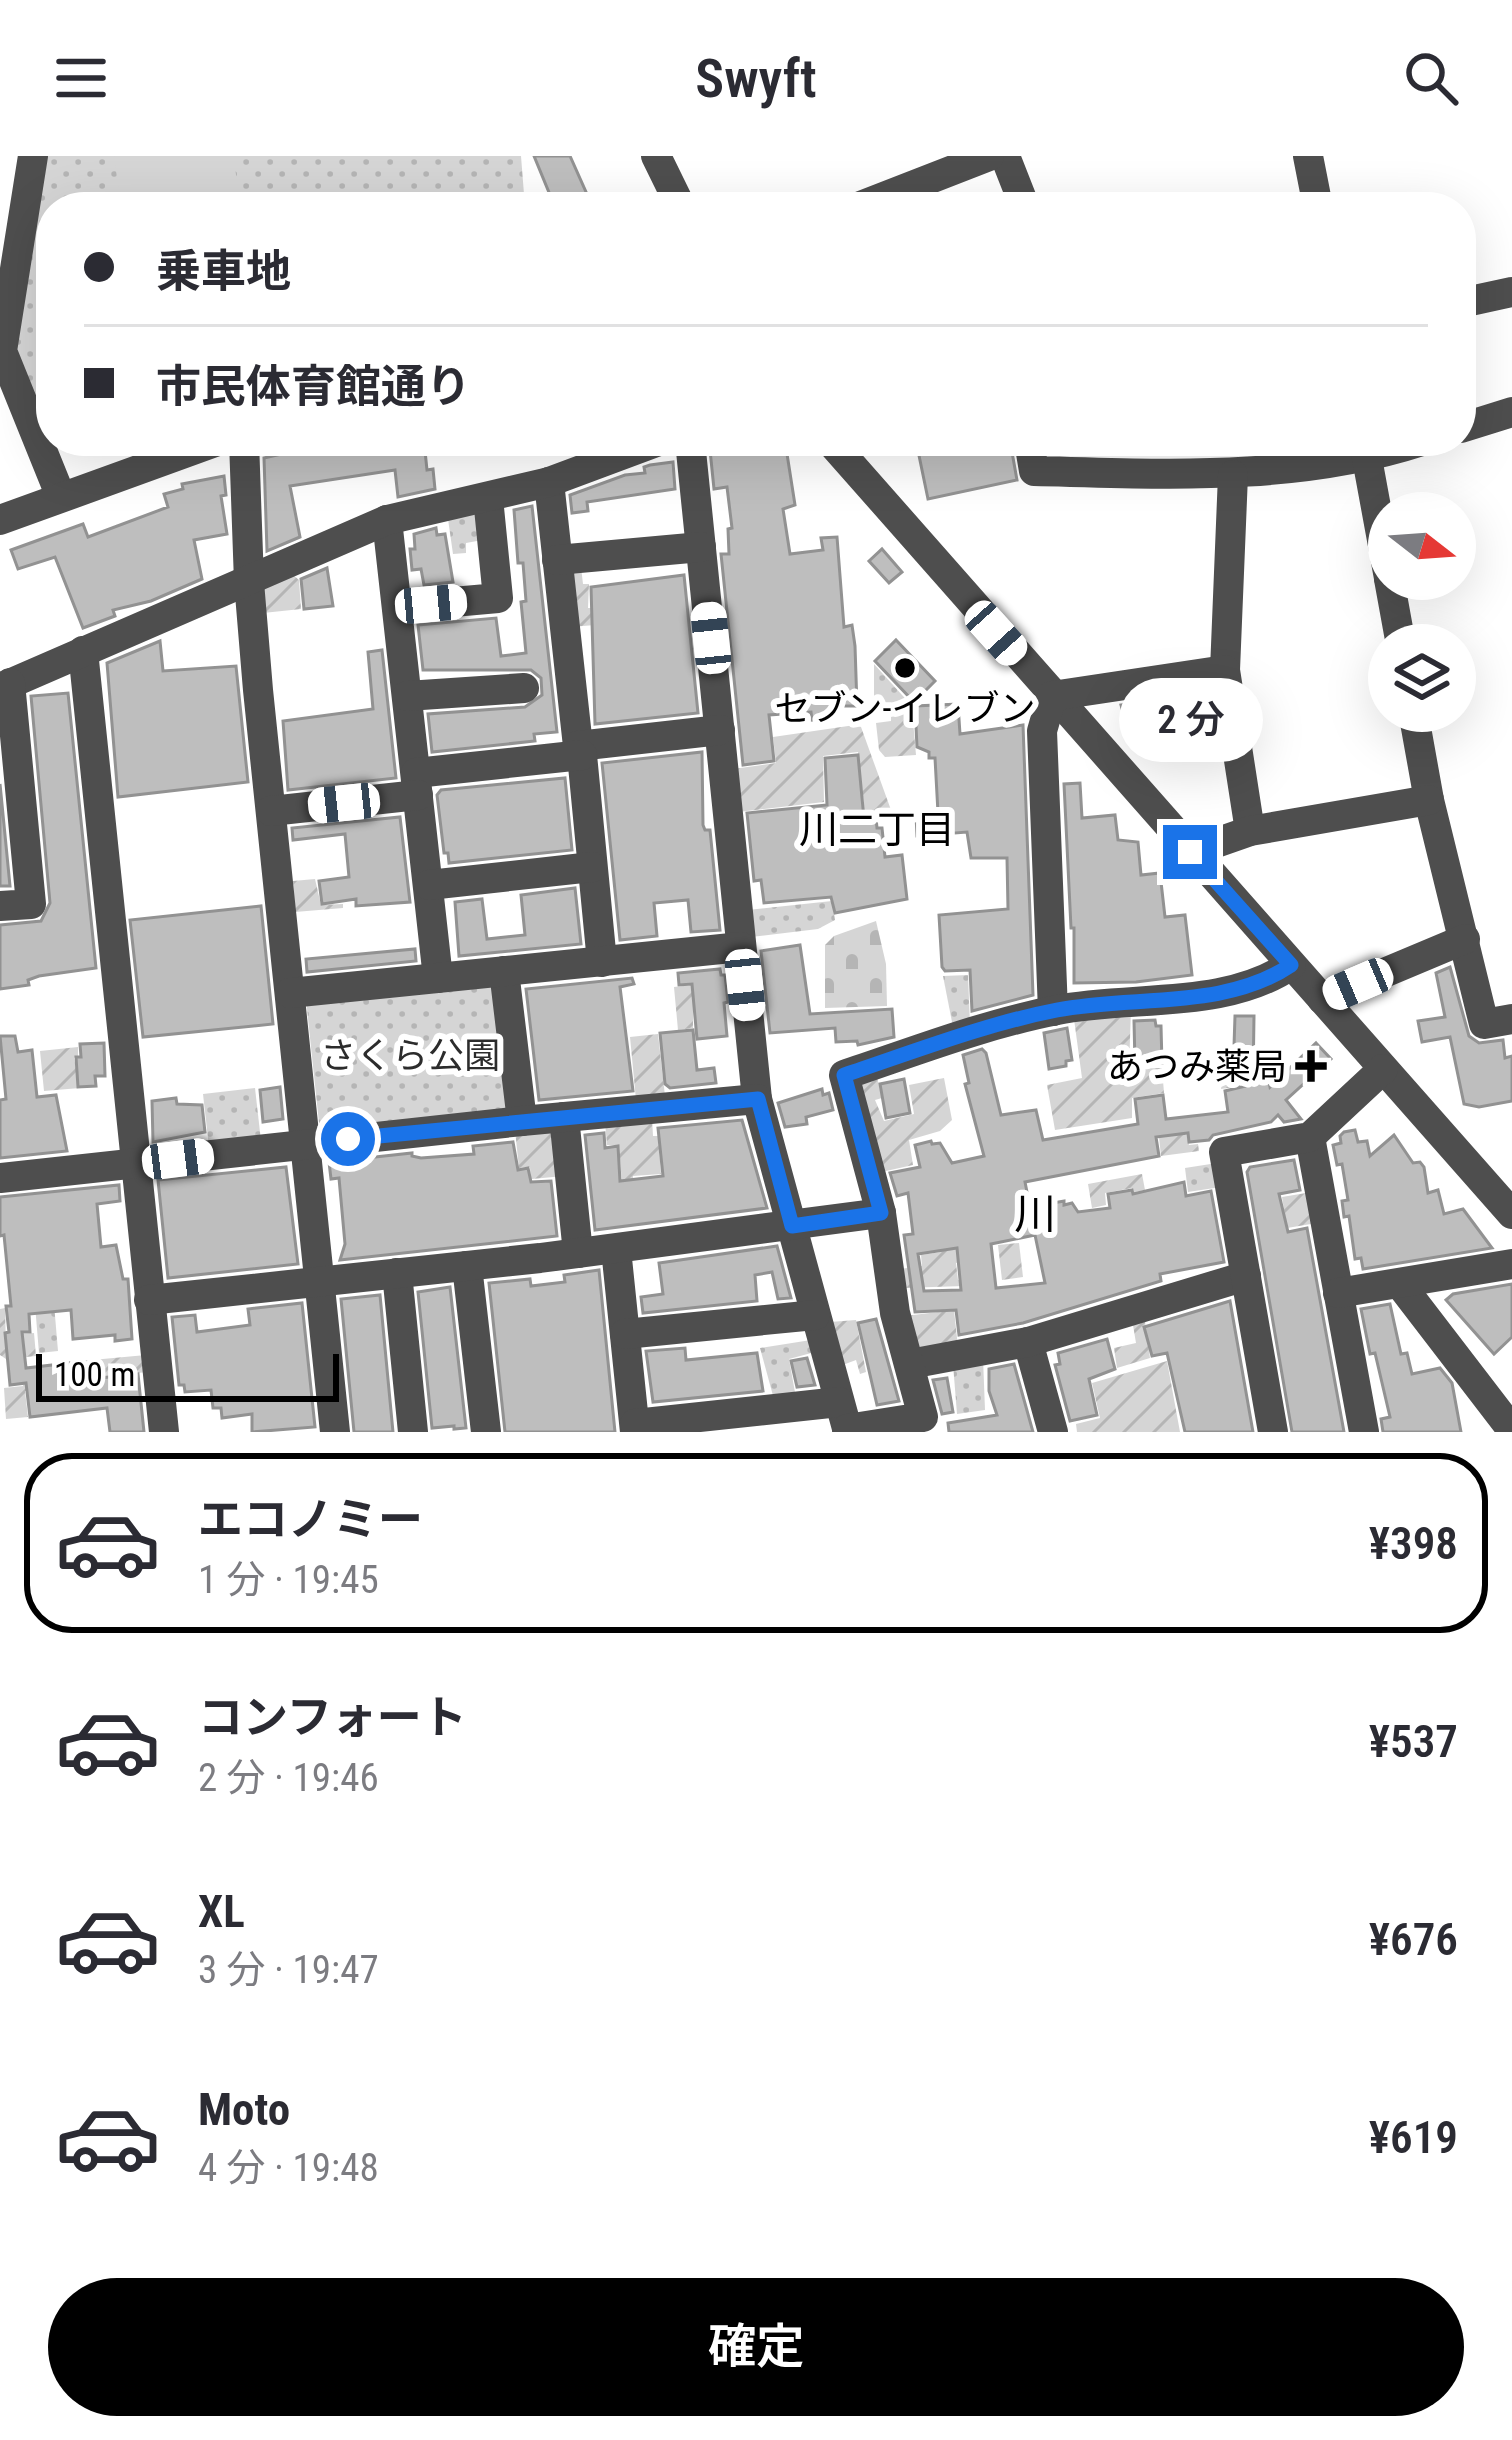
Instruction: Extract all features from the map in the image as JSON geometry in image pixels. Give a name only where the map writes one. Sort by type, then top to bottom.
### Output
[{"type":"street","points":[[33,156],[1,351],[36,436]]},
{"type":"street","points":[[656,156],[674,192]]},
{"type":"street","points":[[897,192],[989,156]]},
{"type":"street","points":[[1005,156],[1018,192]]},
{"type":"street","points":[[1308,156],[1315,192]]},
{"type":"street","points":[[1476,300],[1512,292]]},
{"type":"street","points":[[1476,423],[1512,412]]},
{"type":"street","points":[[44,456],[61,497]]},
{"type":"street","points":[[0,520],[176,456]]},
{"type":"street","points":[[245,456],[249,582],[335,1432]]},
{"type":"street","points":[[0,906],[31,904],[5,686],[387,520],[549,482],[619,456]]},
{"type":"street","points":[[692,456],[758,1099],[845,1421]]},
{"type":"street","points":[[843,456],[1512,1214]]},
{"type":"street","points":[[1032,456],[1034,471],[1233,476],[1335,456]]},
{"type":"street","points":[[1367,456],[1374,492]]},
{"type":"street","points":[[1233,476],[1225,670],[1250,832]]},
{"type":"street","points":[[549,482],[602,962]]},
{"type":"street","points":[[397,607],[498,598],[488,498]]},
{"type":"street","points":[[387,520],[439,978]]},
{"type":"street","points":[[557,560],[701,547]]},
{"type":"street","points":[[82,651],[164,1432]]},
{"type":"street","points":[[1052,696],[1225,670]]},
{"type":"street","points":[[407,697],[524,688]]},
{"type":"street","points":[[1052,696],[1042,731],[1053,1011]]},
{"type":"street","points":[[271,811],[580,751],[720,730]]},
{"type":"street","points":[[1417,732],[1484,1024],[1512,1018]]},
{"type":"street","points":[[1190,852],[1250,832],[1429,800]]},
{"type":"street","points":[[429,885],[592,867]]},
{"type":"street","points":[[1322,999],[1465,939]]},
{"type":"street","points":[[290,993],[741,946]]},
{"type":"street","points":[[616,1249],[635,1428],[923,1417],[895,1313],[881,1213],[844,1075],[1053,1011],[1238,990],[1269,980],[1291,965]]},
{"type":"street","points":[[504,971],[522,1121]]},
{"type":"street","points":[[1273,1432],[1224,1152],[1310,1137],[1383,1069]]},
{"type":"street","points":[[0,1178],[758,1099]]},
{"type":"street","points":[[564,1117],[578,1253]]},
{"type":"street","points":[[1310,1137],[1364,1432]]},
{"type":"street","points":[[149,1300],[616,1249],[881,1213]]},
{"type":"street","points":[[1338,1293],[1512,1264]]},
{"type":"street","points":[[467,1266],[486,1432]]},
{"type":"street","points":[[397,1273],[413,1432]]},
{"type":"street","points":[[910,1364],[1028,1342],[1246,1276]]},
{"type":"street","points":[[1400,1284],[1512,1430]]},
{"type":"street","points":[[625,1334],[815,1315]]},
{"type":"street","points":[[1028,1342],[1053,1432]]},
{"type":"green space","points":[[44,156],[521,156],[524,192],[38,192]]},
{"type":"green space","points":[[114,156],[233,156],[239,192],[119,192]]},
{"type":"green space","points":[[36,208],[36,399],[28,401],[13,356]]},
{"type":"green space","points":[[478,511],[488,539],[466,543],[466,553],[453,554],[448,519]]},
{"type":"green space","points":[[581,567],[583,584],[589,584],[588,608],[593,608],[595,625],[571,627],[569,568]]},
{"type":"green space","points":[[292,574],[299,580],[301,609],[263,613],[261,592],[272,580]]},
{"type":"green space","points":[[874,664],[912,706],[874,709]]},
{"type":"green space","points":[[912,709],[916,755],[885,757],[879,750],[876,723],[891,721],[891,711]]},
{"type":"green space","points":[[861,727],[891,810],[827,819],[826,809],[864,805],[858,752],[823,756],[824,802],[738,812],[733,769],[776,763],[773,737]]},
{"type":"green space","points":[[315,879],[321,905],[343,904],[343,908],[295,912],[293,881]]},
{"type":"green space","points":[[832,901],[835,920],[818,929],[751,937],[748,910]]},
{"type":"green space","points":[[876,921],[886,964],[887,1006],[825,1008],[825,945],[834,936]]},
{"type":"green space","points":[[968,975],[970,1025],[953,1027],[943,976]]},
{"type":"green space","name":"さくら公園","points":[[500,978],[515,1111],[320,1132],[306,1000]]},
{"type":"green space","points":[[693,985],[693,1028],[678,1030],[674,987]]},
{"type":"green space","points":[[1131,1009],[1129,1069],[1162,1068],[1164,1093],[1132,1098],[1132,1118],[1055,1130],[1047,1085],[1082,1078],[1074,1019]]},
{"type":"green space","points":[[658,1034],[665,1096],[636,1100],[630,1037]]},
{"type":"green space","points":[[78,1047],[74,1058],[80,1088],[44,1091],[40,1051]]},
{"type":"green space","points":[[1254,1049],[1254,1059],[1240,1060],[1240,1086],[1221,1089],[1228,1050]]},
{"type":"green space","points":[[876,1073],[882,1098],[875,1100],[884,1121],[914,1114],[909,1085],[944,1078],[952,1120],[940,1131],[909,1140],[913,1165],[877,1173],[859,1078]]},
{"type":"green space","points":[[255,1088],[261,1141],[209,1147],[203,1094]]},
{"type":"green space","points":[[652,1118],[661,1174],[633,1176],[633,1183],[622,1184],[619,1145],[607,1145],[605,1122]]},
{"type":"green space","points":[[1180,1118],[1182,1135],[1187,1135],[1189,1145],[1198,1144],[1199,1151],[1161,1156],[1158,1128]]},
{"type":"green space","points":[[515,1130],[559,1131],[564,1176],[532,1179],[531,1185],[530,1167],[519,1168]]},
{"type":"green space","points":[[1217,1163],[1221,1187],[1188,1192],[1185,1168]]},
{"type":"green space","points":[[1142,1174],[1145,1190],[1105,1193],[1106,1205],[1092,1208],[1088,1184]]},
{"type":"green space","points":[[1312,1192],[1317,1223],[1287,1228],[1282,1197]]},
{"type":"green space","points":[[939,1231],[962,1243],[963,1261],[956,1263],[958,1280],[994,1279],[995,1285],[902,1288],[900,1269],[922,1266],[921,1255],[941,1252]]},
{"type":"green space","points":[[1019,1243],[1023,1277],[1002,1280],[998,1245]]},
{"type":"green space","points":[[952,1292],[958,1347],[920,1355],[905,1316],[938,1312],[937,1293]]},
{"type":"green space","points":[[54,1304],[58,1351],[39,1353],[35,1305]]},
{"type":"green space","points":[[5,1308],[6,1347],[24,1341],[23,1334],[34,1333],[36,1356],[6,1359],[0,1355],[0,1309]]},
{"type":"green space","points":[[1144,1314],[1150,1358],[1117,1368],[1114,1348],[1136,1343],[1132,1319]]},
{"type":"green space","points":[[856,1320],[866,1372],[860,1374],[856,1360],[840,1366],[830,1322]]},
{"type":"green space","points":[[811,1340],[815,1352],[789,1359],[796,1398],[775,1403],[760,1348]]},
{"type":"green space","points":[[146,1355],[148,1372],[106,1376],[85,1400],[81,1361]]},
{"type":"green space","points":[[983,1358],[985,1410],[957,1414],[953,1364]]},
{"type":"green space","points":[[1167,1361],[1180,1432],[1077,1432],[1076,1424],[1100,1418],[1092,1383]]},
{"type":"green space","points":[[22,1370],[34,1390],[25,1391],[28,1417],[6,1419],[4,1388],[23,1386]]},
{"type":"building","points":[[534,156],[570,156],[586,192],[549,192]]},
{"type":"building","points":[[426,456],[435,489],[398,497],[395,470],[290,486],[300,537],[267,551],[264,458]]},
{"type":"building","points":[[711,456],[787,456],[795,505],[783,509],[790,554],[823,550],[821,538],[837,537],[844,627],[852,625],[855,646],[857,706],[834,706],[835,717],[812,720],[811,712],[769,715],[774,761],[743,765],[721,554],[729,554],[728,529],[732,528],[727,487],[714,489]]},
{"type":"building","points":[[919,456],[1013,456],[1017,480],[928,499]]},
{"type":"building","points":[[673,462],[675,489],[587,502],[588,511],[572,513],[570,495],[625,475],[645,473],[644,467],[650,465]]},
{"type":"building","points":[[224,476],[226,495],[221,496],[227,534],[194,540],[202,579],[151,601],[113,610],[115,616],[83,628],[55,557],[18,569],[11,550],[83,524],[88,537],[168,507],[164,494],[183,489],[182,484]]},
{"type":"building","points":[[532,506],[557,732],[534,734],[535,741],[432,752],[428,714],[525,707],[542,695],[541,678],[531,670],[423,670],[418,625],[496,618],[501,656],[526,653],[523,563],[518,563],[514,510]]},
{"type":"building","points":[[436,528],[437,535],[445,534],[453,582],[424,585],[421,569],[412,570],[410,549],[415,549],[414,534]]},
{"type":"building","points":[[882,549],[902,572],[889,583],[869,561]]},
{"type":"building","points":[[327,568],[333,606],[304,609],[301,579]]},
{"type":"building","points":[[684,575],[698,713],[595,724],[591,587]]},
{"type":"building","points":[[896,640],[935,681],[914,702],[875,661]]},
{"type":"building","points":[[160,641],[163,671],[236,666],[248,782],[118,797],[107,663]]},
{"type":"building","points":[[382,650],[396,778],[288,790],[283,721],[373,709],[368,652]]},
{"type":"building","points":[[1209,692],[1210,701],[1189,706],[1191,730],[1149,737],[1126,724],[1121,705]]},
{"type":"building","points":[[68,693],[96,968],[39,976],[28,980],[29,985],[0,989],[0,925],[41,921],[50,903],[31,696]]},
{"type":"building","points":[[958,704],[960,734],[1023,725],[1033,995],[972,1011],[970,970],[945,971],[942,967],[939,915],[1008,909],[1007,858],[971,858],[967,832],[917,836],[916,815],[938,813],[935,758],[917,747],[915,706]]},
{"type":"building","points":[[702,752],[703,825],[710,830],[720,930],[691,932],[688,900],[654,903],[657,936],[620,940],[602,763]]},
{"type":"building","points":[[858,755],[864,819],[876,818],[877,828],[882,828],[885,857],[902,855],[907,899],[835,913],[831,897],[764,903],[761,880],[754,881],[747,813],[827,805],[825,758]]},
{"type":"building","points":[[565,778],[572,850],[449,863],[437,795],[441,790]]},
{"type":"building","points":[[1080,783],[1082,818],[1115,815],[1118,840],[1138,842],[1141,875],[1160,873],[1165,917],[1185,915],[1192,975],[1074,983],[1064,784]]},
{"type":"building","points":[[0,784],[10,886],[0,886]]},
{"type":"building","points":[[400,817],[410,902],[356,906],[356,899],[322,904],[319,881],[349,877],[345,834],[293,840],[292,828]]},
{"type":"building","points":[[575,888],[581,944],[459,956],[455,902],[482,899],[487,939],[525,935],[521,895]]},
{"type":"building","points":[[261,906],[273,1024],[143,1037],[130,920]]},
{"type":"building","points":[[800,945],[810,1014],[892,1009],[894,1037],[858,1045],[857,1041],[836,1042],[835,1028],[770,1033],[761,951]]},
{"type":"building","points":[[415,949],[416,961],[307,972],[306,959]]},
{"type":"building","points":[[1450,967],[1469,1036],[1479,1043],[1503,1040],[1505,1058],[1512,1056],[1512,1101],[1479,1107],[1464,1104],[1450,1037],[1422,1042],[1418,1021],[1445,1017],[1436,973]]},
{"type":"building","points":[[720,969],[728,1002],[724,1003],[727,1036],[697,1039],[692,984],[679,985],[678,973]]},
{"type":"building","points":[[632,978],[634,984],[620,987],[633,1091],[539,1100],[526,989]]},
{"type":"building","points":[[1235,1016],[1254,1016],[1253,1083],[1244,1083],[1239,1046],[1234,1046]]},
{"type":"building","points":[[1155,1020],[1161,1026],[1162,1063],[1135,1064],[1134,1021]]},
{"type":"building","points":[[1067,1028],[1072,1060],[1049,1069],[1044,1033]]},
{"type":"building","points":[[693,1030],[697,1070],[714,1068],[716,1083],[670,1088],[665,1084],[660,1033]]},
{"type":"building","points":[[0,1036],[15,1036],[18,1052],[32,1050],[37,1097],[56,1095],[67,1151],[0,1158],[0,1100],[6,1099]]},
{"type":"building","points":[[104,1043],[105,1076],[95,1076],[96,1086],[78,1087],[80,1044]]},
{"type":"building","points":[[1316,1043],[1331,1059],[1286,1100],[1301,1119],[1284,1122],[1278,1115],[1271,1122],[1213,1135],[1209,1140],[1189,1142],[1188,1133],[1156,1137],[1159,1156],[1025,1182],[1030,1207],[1064,1201],[1078,1212],[1110,1208],[1108,1194],[1132,1190],[1133,1194],[1184,1182],[1186,1196],[1211,1191],[1224,1262],[1160,1274],[1161,1281],[1023,1323],[959,1335],[956,1310],[915,1312],[904,1235],[913,1234],[908,1193],[897,1196],[890,1173],[920,1167],[915,1145],[931,1141],[940,1143],[952,1163],[984,1156],[965,1084],[969,1083],[963,1055],[982,1049],[986,1053],[1001,1115],[1036,1110],[1043,1140],[1138,1124],[1135,1099],[1163,1095],[1166,1119],[1228,1112],[1225,1091],[1262,1082],[1269,1082],[1270,1087]],"holes":[[[1035,1235],[1045,1283],[996,1288],[991,1244]],[[957,1248],[961,1290],[924,1291],[918,1254]]]},
{"type":"building","points":[[904,1079],[910,1113],[886,1118],[880,1084]]},
{"type":"building","points":[[280,1087],[283,1119],[263,1122],[260,1090]]},
{"type":"building","points":[[822,1089],[823,1095],[829,1093],[833,1110],[806,1117],[807,1124],[785,1127],[778,1103]]},
{"type":"building","points":[[176,1098],[177,1104],[202,1105],[205,1132],[153,1142],[152,1101]]},
{"type":"building","points":[[742,1120],[767,1208],[595,1230],[585,1135],[604,1133],[605,1148],[618,1146],[620,1181],[663,1176],[658,1128]]},
{"type":"building","points":[[1355,1130],[1358,1142],[1367,1141],[1370,1156],[1394,1135],[1413,1163],[1424,1167],[1428,1193],[1438,1190],[1444,1214],[1463,1209],[1492,1248],[1363,1269],[1361,1258],[1355,1259],[1349,1216],[1344,1217],[1342,1201],[1348,1200],[1342,1164],[1337,1165],[1333,1145],[1341,1143],[1344,1132]]},
{"type":"building","points":[[513,1142],[518,1170],[528,1168],[531,1182],[551,1181],[557,1236],[340,1260],[345,1244],[339,1178],[331,1179],[329,1162],[412,1153],[421,1158],[474,1154],[473,1146]]},
{"type":"building","points":[[1294,1160],[1300,1190],[1279,1194],[1288,1232],[1307,1228],[1344,1432],[1292,1432],[1247,1172],[1250,1167]]},
{"type":"building","points":[[286,1167],[298,1264],[168,1278],[158,1180]]},
{"type":"building","points":[[119,1185],[120,1201],[97,1204],[101,1247],[116,1245],[123,1279],[128,1279],[132,1339],[115,1341],[115,1335],[73,1339],[71,1310],[29,1314],[30,1332],[22,1332],[26,1368],[78,1362],[80,1380],[138,1374],[144,1432],[110,1432],[107,1408],[30,1417],[26,1383],[10,1385],[5,1333],[9,1332],[6,1306],[11,1306],[4,1235],[0,1236],[0,1197]]},
{"type":"building","points":[[777,1246],[791,1298],[778,1299],[772,1272],[755,1275],[757,1301],[643,1313],[641,1297],[663,1294],[659,1263]]},
{"type":"building","points":[[599,1270],[615,1432],[505,1432],[489,1283],[565,1282],[564,1275]]},
{"type":"building","points":[[1512,1284],[1512,1337],[1494,1354],[1446,1300],[1453,1294]]},
{"type":"building","points":[[450,1287],[466,1428],[432,1428],[418,1292]]},
{"type":"building","points":[[380,1295],[393,1432],[354,1432],[341,1299]]},
{"type":"building","points":[[1230,1301],[1253,1432],[1185,1432],[1167,1353],[1152,1356],[1144,1327]]},
{"type":"building","points":[[302,1303],[315,1427],[252,1432],[252,1414],[222,1418],[221,1408],[213,1408],[211,1390],[185,1392],[184,1385],[179,1385],[172,1317],[195,1315],[197,1332],[250,1325],[248,1309]]},
{"type":"building","points":[[1390,1304],[1401,1354],[1407,1353],[1412,1374],[1440,1368],[1452,1383],[1461,1432],[1383,1432],[1381,1419],[1390,1417],[1361,1309]]},
{"type":"building","points":[[876,1319],[899,1401],[877,1405],[858,1323]]},
{"type":"building","points":[[1107,1339],[1115,1369],[1089,1379],[1097,1415],[1070,1421],[1055,1365],[1060,1364],[1058,1353]]},
{"type":"building","points":[[685,1348],[686,1360],[757,1353],[763,1391],[653,1402],[646,1351]]},
{"type":"building","points":[[807,1358],[815,1385],[797,1387],[791,1361]]},
{"type":"building","points":[[1014,1364],[1033,1432],[949,1432],[948,1423],[997,1415],[989,1391],[989,1369]]},
{"type":"building","points":[[947,1378],[953,1412],[942,1414],[933,1380]]},
{"type":"place","name":"セブン-イレブン","points":[[905,668]]},
{"type":"place","name":"あつみ薬局","points":[[1311,1066]]},
{"type":"district","name":"川二丁目","points":[[877,829]]},
{"type":"district","name":"川","points":[[1035,1214]]},
{"type":"route","points":[[348,1139],[758,1099],[792,1226],[881,1213],[844,1075],[1053,1011],[1238,990],[1269,980],[1291,965],[1190,852]]}]
